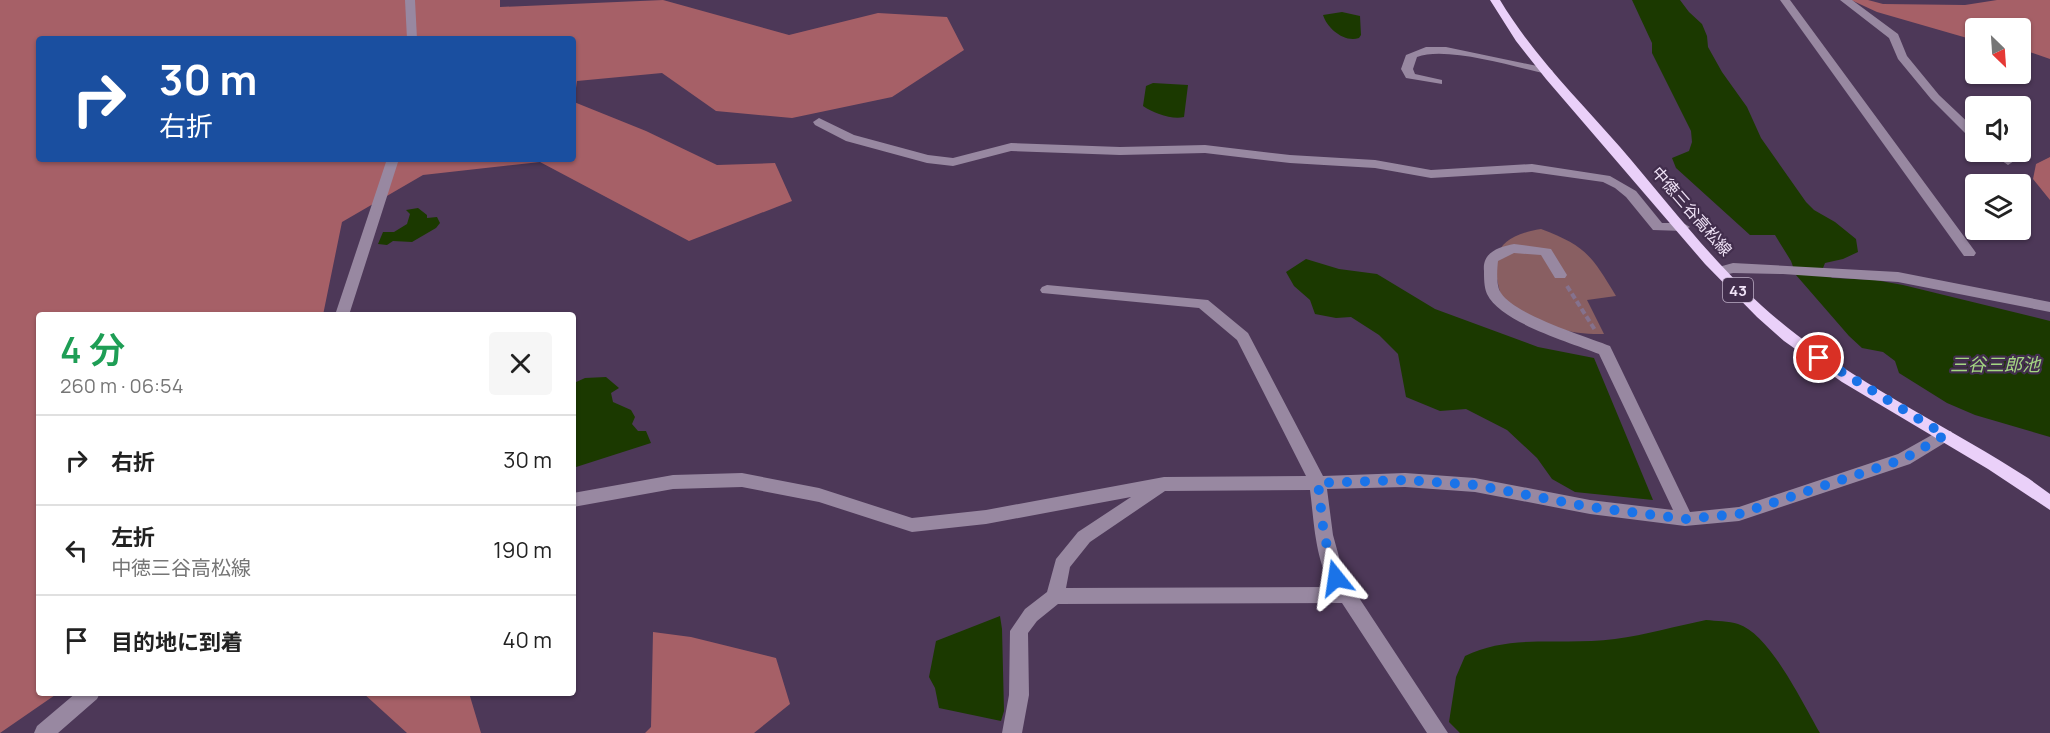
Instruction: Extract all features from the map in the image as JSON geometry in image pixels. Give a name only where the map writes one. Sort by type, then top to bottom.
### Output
[{"type":"main road","name":"中徳三谷高松線","points":[[1494,0],[1547,71],[1720,271],[1767,318],[1819,358],[1998,467],[2050,503]]},
{"type":"street","points":[[410,0],[412,36]]},
{"type":"street","points":[[1785,0],[1969,253]]},
{"type":"street","points":[[1845,0],[1894,36],[1902,57],[1935,97],[1965,126]]},
{"type":"street","points":[[1438,82],[1410,76],[1407,69],[1412,55],[1426,50],[1446,50],[1547,71]]},
{"type":"street","points":[[819,122],[850,138],[927,159],[953,162],[1011,147],[1120,151],[1205,149],[1290,159],[1375,164],[1431,174],[1478,170],[1543,170],[1606,179],[1631,194],[1658,227],[1683,227]]},
{"type":"street","points":[[343,312],[392,162]]},
{"type":"street","points":[[1560,275],[1546,252],[1534,249],[1503,250],[1493,256],[1490,265],[1493,293],[1505,306],[1532,321],[1605,350],[1685,519]]},
{"type":"street","points":[[1720,271],[1733,268],[1783,269],[1898,277],[2050,307]]},
{"type":"street","points":[[1047,290],[1203,303],[1243,337],[1318,483],[1324,535],[1336,578],[1438,733]]},
{"type":"street","points":[[576,499],[673,482],[742,480],[819,495],[912,525],[986,518],[1164,484],[1405,480],[1475,485],[1590,507],[1685,519],[1739,514],[1904,459],[1945,435]]},
{"type":"street","points":[[1055,596],[1062,564],[1084,537],[1164,484]]},
{"type":"street","points":[[1012,733],[1019,695],[1019,631],[1031,615],[1055,596],[1347,595]]},
{"type":"street","points":[[44,733],[87,696]]},
{"type":"path","points":[[1560,275],[1588,316],[1605,350]]},
{"type":"shaded area","points":[[0,0],[500,0],[500,7],[663,0],[789,35],[878,13],[947,17],[964,50],[892,97],[792,118],[716,111],[662,73],[577,81],[576,88],[576,36],[36,36],[36,162],[540,162],[423,175],[342,222],[324,312],[36,312],[36,696],[54,696],[0,733]]},
{"type":"shaded area","points":[[1851,0],[1868,0],[1883,4],[1965,5],[1997,0],[2050,0],[2050,59],[2031,52],[2031,18],[1965,18],[1965,37],[1877,12]]},
{"type":"shaded area","points":[[576,103],[646,131],[717,165],[775,163],[792,201],[689,241],[540,162],[576,162]]},
{"type":"shaded area","points":[[2050,157],[2050,200],[2033,179],[2036,164]]},
{"type":"shaded area","points":[[1541,229],[1568,241],[1586,254],[1594,262],[1616,296],[1587,300],[1604,334],[1563,330],[1528,316],[1503,302],[1496,273],[1499,252],[1504,244],[1513,238]]},
{"type":"shaded area","points":[[653,632],[691,637],[776,658],[790,704],[754,733],[645,733],[651,727]]},
{"type":"shaded area","points":[[366,696],[470,696],[481,733],[407,733]]},
{"type":"water","name":"三谷三郎池","points":[[1632,0],[1680,0],[1702,24],[1707,36],[1708,47],[1722,72],[1747,107],[1761,138],[1806,202],[1856,239],[1858,252],[1843,259],[1825,263],[1823,268],[1832,278],[1875,280],[1903,285],[2050,321],[2050,437],[1975,415],[1947,403],[1899,373],[1895,361],[1883,352],[1862,348],[1796,275],[1791,261],[1775,235],[1750,235],[1676,168],[1672,158],[1689,151],[1692,142],[1691,131],[1652,53],[1652,43]]},
{"type":"water","points":[[1342,12],[1360,16],[1361,35],[1359,38],[1348,38],[1337,33],[1328,25],[1323,15]]},
{"type":"water","points":[[1153,83],[1188,85],[1184,117],[1174,118],[1143,106],[1146,86]]},
{"type":"water","points":[[418,208],[427,215],[427,218],[437,217],[440,223],[436,228],[412,242],[393,241],[387,245],[378,244],[383,232],[394,232],[407,224],[410,214],[406,210]]},
{"type":"water","points":[[1306,259],[1339,269],[1377,274],[1435,309],[1538,347],[1594,358],[1653,500],[1575,492],[1552,479],[1537,458],[1507,430],[1466,409],[1440,411],[1406,397],[1398,354],[1379,335],[1351,317],[1336,318],[1315,314],[1310,300],[1294,286],[1286,272]]},
{"type":"water","points":[[606,377],[619,388],[611,393],[613,402],[631,410],[635,417],[632,424],[638,431],[646,431],[651,443],[576,467],[576,382],[585,378]]},
{"type":"water","points":[[1000,616],[1004,711],[1001,721],[939,708],[935,688],[929,677],[936,641]]},
{"type":"water","points":[[1706,620],[1738,624],[1750,630],[1762,641],[1785,671],[1820,733],[1460,733],[1449,722],[1456,677],[1465,656],[1483,649],[1520,642],[1615,639]]},
{"type":"route","points":[[1336,578],[1324,535],[1318,483],[1405,480],[1475,485],[1590,507],[1685,519],[1739,514],[1904,459],[1945,435],[1819,358]]}]
